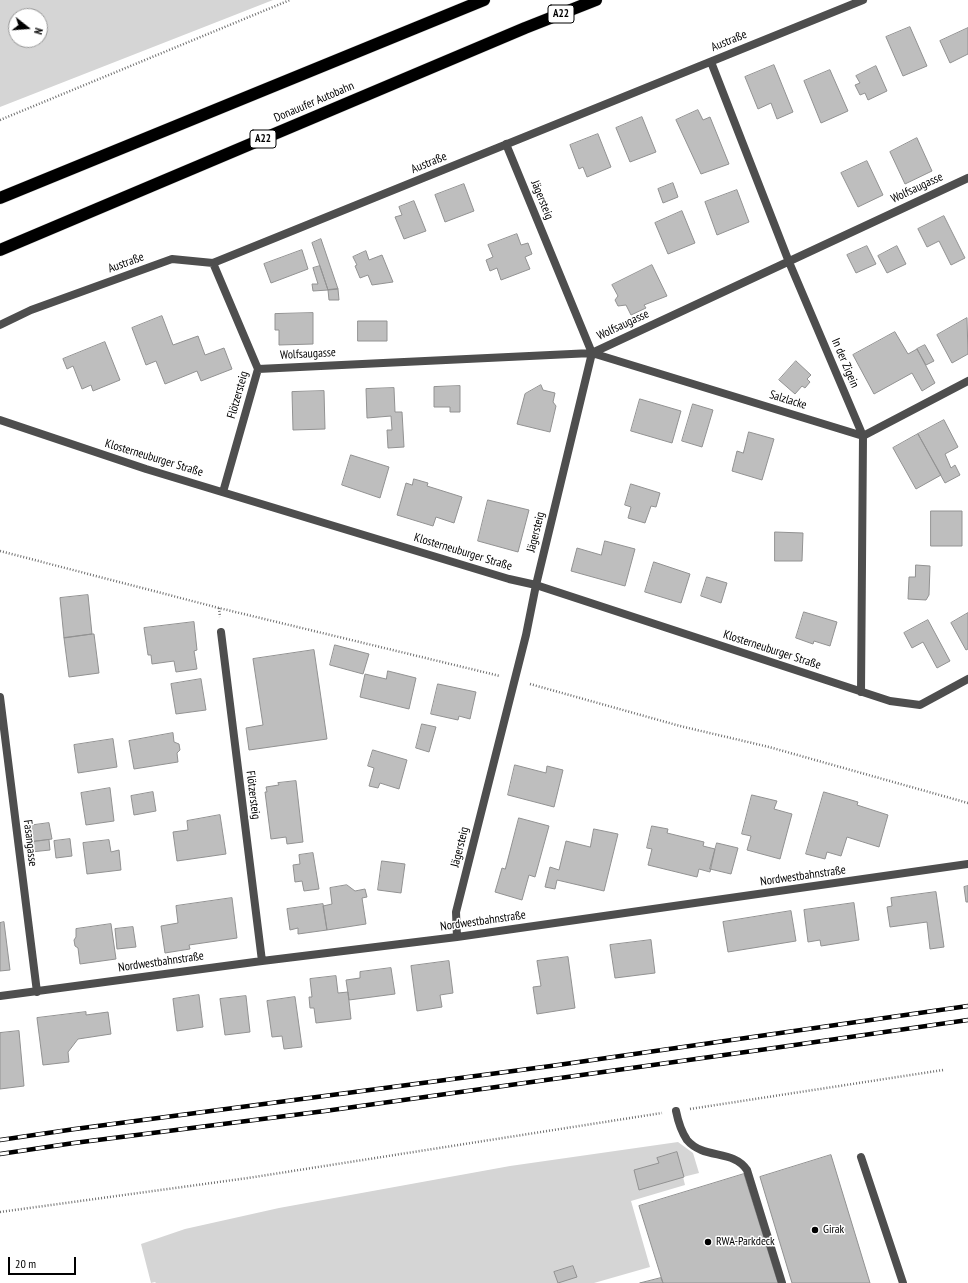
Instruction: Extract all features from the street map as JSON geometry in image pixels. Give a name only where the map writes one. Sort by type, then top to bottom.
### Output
[{"type":"highway","points":[[0,198],[484,0]]},
{"type":"highway","name":"Donauufer Autobahn","points":[[0,250],[525,28],[596,0]]},
{"type":"street","name":"Austraße","points":[[0,325],[31,310],[172,259],[213,263],[863,0]]},
{"type":"street","name":"In der Zigein","points":[[711,62],[789,262],[863,436],[861,692]]},
{"type":"street","name":"Jägersteig","points":[[457,937],[456,912],[526,635],[536,585],[592,353],[506,144]]},
{"type":"street","name":"Wolfsaugasse","points":[[258,369],[592,353],[968,178]]},
{"type":"street","name":"Flötzersteig","points":[[213,263],[258,369],[223,492]]},
{"type":"street","name":"Salzlacke","points":[[592,353],[863,436]]},
{"type":"street","points":[[863,436],[968,381]]},
{"type":"street","name":"Klosterneuburger Straße","points":[[0,420],[146,469],[509,579],[536,585],[890,701],[920,704],[968,679]]},
{"type":"street","name":"Flötzersteig","points":[[221,632],[262,960]]},
{"type":"street","name":"Fasangasse","points":[[0,697],[37,992]]},
{"type":"street","name":"Nordwestbahnstraße","points":[[0,996],[262,960],[457,937],[968,864]]},
{"type":"street","points":[[676,1111],[680,1128],[688,1140],[697,1148],[709,1153],[735,1158],[743,1164],[747,1170],[782,1283]]},
{"type":"street","points":[[861,1157],[903,1283]]},
{"type":"path","points":[[0,120],[290,0]]},
{"type":"path","points":[[0,551],[227,610],[514,680],[680,726],[769,747],[968,803]]},
{"type":"path","points":[[0,1212],[248,1178],[943,1070]]},
{"type":"shaded area","points":[[0,0],[273,0],[0,107]]},
{"type":"shaded area","points":[[678,1142],[693,1153],[699,1173],[683,1177],[685,1185],[631,1201],[650,1267],[594,1283],[151,1283],[141,1244],[185,1229],[279,1208],[510,1166]]},
{"type":"building","points":[[910,27],[927,66],[903,76],[886,37]]},
{"type":"building","points":[[968,28],[968,54],[950,63],[940,41]]},
{"type":"building","points":[[774,65],[793,112],[777,119],[771,103],[758,109],[745,77]]},
{"type":"building","points":[[876,66],[887,91],[868,100],[865,93],[860,95],[855,85],[860,83],[856,76]]},
{"type":"building","points":[[830,70],[848,111],[821,123],[804,81]]},
{"type":"building","points":[[698,110],[703,120],[710,117],[729,164],[701,174],[676,120]]},
{"type":"building","points":[[642,117],[656,152],[630,162],[616,128]]},
{"type":"building","points":[[598,134],[611,167],[587,177],[583,167],[579,169],[570,145]]},
{"type":"building","points":[[917,138],[932,171],[905,184],[890,152]]},
{"type":"building","points":[[867,161],[883,195],[858,207],[841,173]]},
{"type":"building","points":[[673,183],[678,197],[663,203],[658,189]]},
{"type":"building","points":[[464,184],[474,211],[445,222],[435,195]]},
{"type":"building","points":[[737,190],[749,222],[717,235],[705,202]]},
{"type":"building","points":[[414,201],[426,231],[404,239],[395,217],[402,215],[399,207]]},
{"type":"building","points":[[682,211],[695,243],[668,254],[655,223]]},
{"type":"building","points":[[944,216],[965,258],[951,265],[939,241],[927,247],[918,229]]},
{"type":"building","points":[[517,234],[521,245],[528,243],[532,254],[525,257],[530,269],[501,280],[497,268],[490,271],[486,260],[493,257],[488,245]]},
{"type":"building","points":[[321,239],[338,289],[328,290],[312,243]]},
{"type":"building","points":[[867,246],[876,264],[856,273],[847,255]]},
{"type":"building","points":[[897,246],[906,264],[887,273],[878,256]]},
{"type":"building","points":[[302,250],[308,269],[271,283],[264,264]]},
{"type":"building","points":[[366,251],[369,260],[382,255],[393,282],[372,285],[368,275],[360,278],[355,266],[357,265],[353,257]]},
{"type":"building","points":[[652,265],[667,296],[644,305],[646,308],[631,315],[626,305],[618,306],[615,300],[618,296],[612,285]]},
{"type":"building","points":[[320,266],[328,290],[313,291],[312,284],[318,284],[313,268]]},
{"type":"building","points":[[338,289],[339,300],[329,300],[328,290]]},
{"type":"building","points":[[313,313],[313,344],[279,345],[279,330],[275,330],[275,314]]},
{"type":"building","points":[[162,316],[173,345],[198,336],[205,355],[224,348],[232,369],[201,381],[197,371],[165,384],[156,361],[146,365],[132,328]]},
{"type":"building","points":[[967,318],[968,354],[952,363],[937,335]]},
{"type":"building","points":[[358,321],[387,321],[387,341],[358,341]]},
{"type":"building","points":[[895,332],[908,354],[917,349],[935,383],[922,391],[912,373],[874,394],[853,355]]},
{"type":"building","points":[[105,342],[120,380],[93,391],[91,385],[82,389],[73,366],[67,369],[63,359]]},
{"type":"building","points":[[925,345],[934,361],[926,365],[917,349]]},
{"type":"building","points":[[796,361],[811,375],[807,379],[810,382],[805,388],[802,386],[795,394],[779,380]]},
{"type":"building","points":[[541,385],[543,390],[555,393],[553,402],[556,406],[550,432],[517,424],[525,394]]},
{"type":"building","points":[[460,386],[460,412],[450,412],[450,407],[434,407],[434,387]]},
{"type":"building","points":[[394,388],[395,412],[402,412],[404,447],[388,448],[387,430],[392,430],[391,416],[367,418],[366,389]]},
{"type":"building","points":[[324,391],[325,429],[293,430],[292,392]]},
{"type":"building","points":[[640,399],[681,411],[672,443],[631,431]]},
{"type":"building","points":[[693,404],[713,410],[702,447],[682,441]]},
{"type":"building","points":[[944,420],[958,447],[945,454],[951,468],[955,465],[960,475],[945,483],[918,434]]},
{"type":"building","points":[[749,432],[774,439],[762,480],[732,471],[737,451],[743,453]]},
{"type":"building","points":[[918,434],[941,475],[916,489],[893,448]]},
{"type":"building","points":[[351,455],[389,467],[380,498],[342,485]]},
{"type":"building","points":[[414,479],[428,483],[427,486],[462,497],[454,523],[436,517],[433,526],[397,515],[406,483],[412,485]]},
{"type":"building","points":[[631,484],[660,493],[656,507],[651,506],[645,523],[628,518],[631,507],[625,505]]},
{"type":"building","points":[[488,500],[529,510],[518,552],[478,541]]},
{"type":"building","points":[[931,511],[962,511],[962,546],[931,546]]},
{"type":"building","points":[[775,532],[803,533],[802,561],[775,561]]},
{"type":"building","points":[[605,541],[635,549],[625,586],[571,571],[577,548],[601,555]]},
{"type":"building","points":[[654,562],[690,574],[681,603],[645,592]]},
{"type":"building","points":[[916,565],[930,566],[929,595],[926,600],[908,599],[909,577],[915,577]]},
{"type":"building","points":[[707,577],[727,583],[721,603],[701,596]]},
{"type":"building","points":[[88,595],[92,634],[64,638],[60,598]]},
{"type":"building","points":[[804,612],[837,622],[830,646],[814,641],[813,644],[796,638]]},
{"type":"building","points":[[968,613],[968,649],[966,650],[951,623]]},
{"type":"building","points":[[928,620],[950,661],[937,668],[923,642],[912,648],[904,633]]},
{"type":"building","points":[[194,622],[197,650],[194,651],[197,669],[176,672],[174,661],[152,664],[151,655],[148,655],[144,628]]},
{"type":"building","points":[[94,634],[99,673],[69,677],[64,638]]},
{"type":"building","points":[[335,645],[369,654],[363,674],[330,665]]},
{"type":"building","points":[[314,650],[327,739],[249,750],[246,728],[263,725],[253,659]]},
{"type":"building","points":[[388,671],[416,678],[409,709],[360,697],[365,674],[386,679]]},
{"type":"building","points":[[201,679],[206,710],[176,714],[171,684]]},
{"type":"building","points":[[438,684],[476,692],[470,719],[459,716],[458,720],[431,714]]},
{"type":"building","points":[[422,724],[436,727],[429,752],[416,748]]},
{"type":"building","points":[[173,733],[174,742],[179,744],[180,750],[177,753],[178,762],[134,769],[129,741]]},
{"type":"building","points":[[113,739],[117,767],[78,773],[74,745]]},
{"type":"building","points":[[373,750],[407,760],[399,789],[380,783],[378,788],[369,786],[374,768],[368,766]]},
{"type":"building","points":[[515,765],[546,773],[547,766],[563,770],[554,807],[508,795]]},
{"type":"building","points":[[296,781],[303,842],[287,844],[286,837],[271,839],[265,792],[267,792],[266,787],[279,785],[278,783]]},
{"type":"building","points":[[110,788],[114,821],[86,825],[81,793]]},
{"type":"building","points":[[153,792],[156,811],[134,815],[131,796]]},
{"type":"building","points":[[824,792],[858,802],[857,805],[888,815],[879,847],[847,837],[841,856],[827,852],[825,859],[806,854]]},
{"type":"building","points":[[752,795],[777,801],[774,809],[792,814],[780,859],[747,850],[751,836],[742,834]]},
{"type":"building","points":[[220,815],[226,854],[177,861],[173,832],[188,830],[187,821]]},
{"type":"building","points":[[519,818],[549,826],[535,877],[529,875],[522,900],[495,892],[502,868],[505,869]]},
{"type":"building","points":[[49,823],[52,839],[30,842],[27,826]]},
{"type":"building","points":[[652,826],[668,829],[667,833],[704,842],[703,846],[715,849],[710,872],[699,869],[697,877],[648,865],[652,849],[647,848]]},
{"type":"building","points":[[594,829],[618,834],[604,891],[557,880],[555,889],[545,887],[550,867],[559,870],[566,841],[590,847]]},
{"type":"building","points":[[70,839],[72,856],[56,858],[54,841]]},
{"type":"building","points":[[49,840],[50,850],[31,852],[30,842]]},
{"type":"building","points":[[109,840],[111,852],[119,850],[121,870],[87,874],[83,843]]},
{"type":"building","points":[[717,843],[738,848],[731,874],[710,869]]},
{"type":"building","points":[[313,853],[319,889],[304,891],[302,881],[295,882],[293,865],[300,864],[299,855]]},
{"type":"building","points":[[382,861],[405,864],[401,893],[378,890]]},
{"type":"building","points":[[347,885],[355,891],[365,889],[367,897],[362,898],[366,924],[327,930],[323,906],[332,904],[330,888]]},
{"type":"building","points":[[968,886],[968,902],[966,902],[964,887]]},
{"type":"building","points":[[936,892],[944,947],[930,949],[927,922],[890,927],[887,907],[892,906],[891,898]]},
{"type":"building","points":[[232,898],[237,938],[189,945],[190,949],[165,953],[161,926],[178,923],[176,906]]},
{"type":"building","points":[[854,903],[859,940],[821,946],[820,940],[808,942],[804,910]]},
{"type":"building","points":[[323,904],[327,930],[298,934],[298,928],[290,930],[287,909]]},
{"type":"building","points":[[791,911],[796,941],[728,952],[723,922]]},
{"type":"building","points":[[4,922],[10,970],[0,971],[0,923]]},
{"type":"building","points":[[111,924],[116,959],[80,964],[78,948],[75,946],[74,940],[76,937],[76,929]]},
{"type":"building","points":[[133,927],[136,947],[117,949],[115,929]]},
{"type":"building","points":[[651,940],[655,973],[615,978],[610,945]]},
{"type":"building","points":[[568,957],[575,1008],[537,1014],[533,987],[541,986],[537,961]]},
{"type":"building","points":[[449,961],[453,993],[440,995],[442,1007],[417,1011],[411,966]]},
{"type":"building","points":[[391,968],[395,994],[349,1000],[346,980],[360,978],[360,972]]},
{"type":"building","points":[[336,976],[338,993],[348,992],[351,1019],[316,1023],[314,1008],[310,1008],[309,997],[312,997],[310,979]]},
{"type":"building","points":[[199,995],[203,1027],[177,1031],[173,999]]},
{"type":"building","points":[[246,996],[250,1032],[225,1035],[220,999]]},
{"type":"building","points":[[295,997],[302,1047],[284,1049],[282,1036],[272,1037],[267,1001]]},
{"type":"building","points":[[86,1012],[86,1015],[108,1012],[111,1034],[78,1039],[68,1052],[69,1062],[43,1065],[37,1018]]},
{"type":"building","points":[[19,1031],[24,1086],[0,1089],[0,1033]]},
{"type":"building","points":[[677,1152],[684,1177],[639,1190],[634,1170],[659,1163],[657,1158]]},
{"type":"building","name":"Girak","points":[[831,1155],[870,1283],[792,1283],[760,1177]]},
{"type":"building","name":"RWA-Parkdeck","points":[[744,1174],[778,1283],[663,1283],[639,1206]]},
{"type":"building","points":[[573,1266],[577,1277],[558,1283],[554,1272]]},
{"type":"building","points":[[661,1278],[663,1283],[640,1283]]},
{"type":"railway","points":[[0,1140],[551,1066],[968,1006]]},
{"type":"railway","points":[[0,1154],[325,1111],[968,1020]]},
{"type":"place","name":"Girak","points":[[815,1230]]},
{"type":"place","name":"RWA-Parkdeck","points":[[708,1242]]}]
